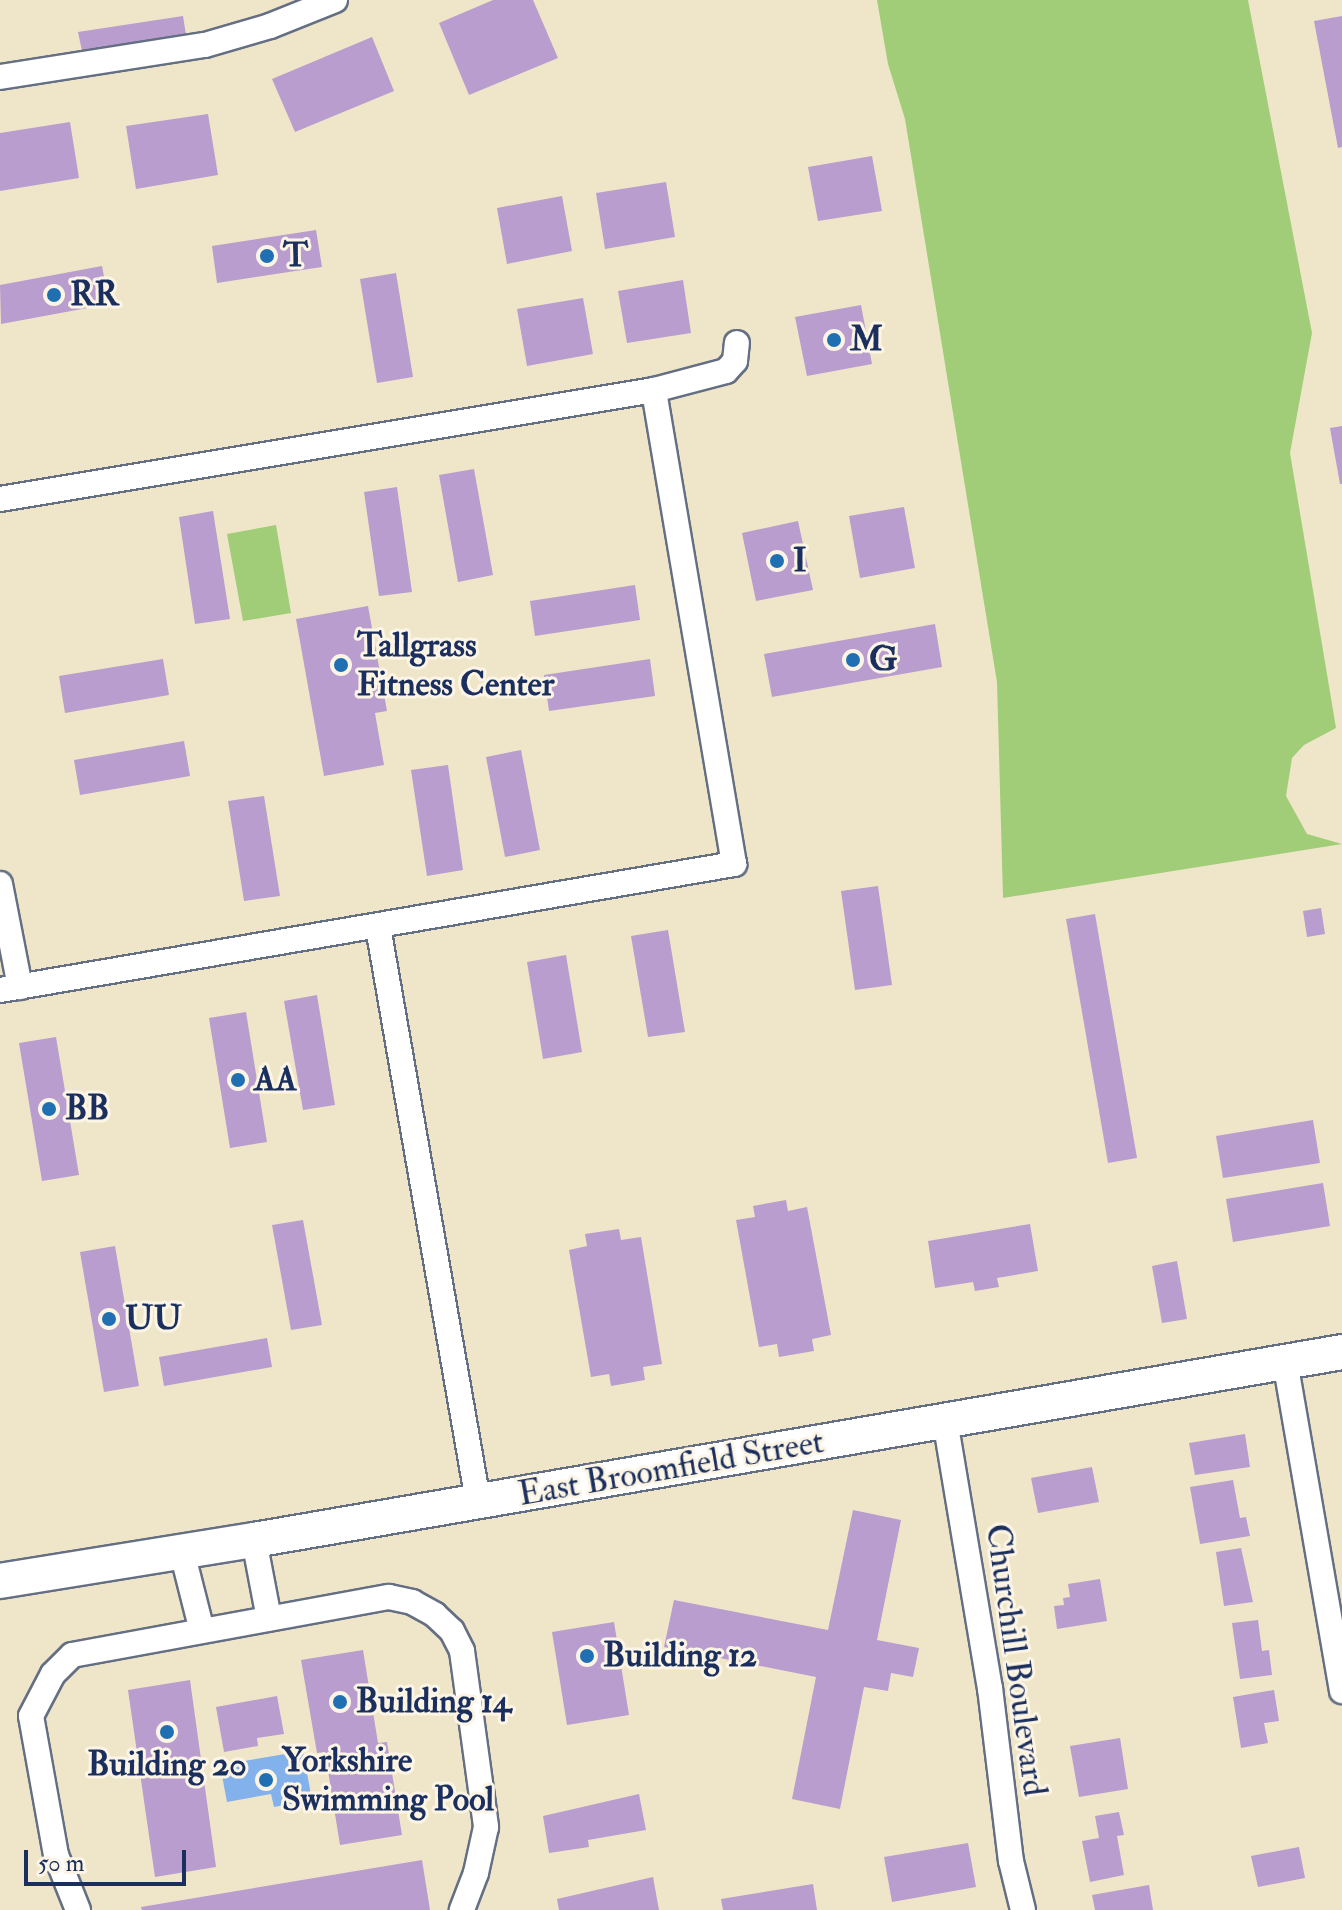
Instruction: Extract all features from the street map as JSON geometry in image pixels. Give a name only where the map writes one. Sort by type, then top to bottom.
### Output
[{"type":"main road","name":"East Broomfield Street","points":[[0,1581],[1342,1352]]},
{"type":"street","points":[[0,77],[205,45],[270,26],[335,0]]},
{"type":"street","points":[[0,499],[654,390],[726,371],[735,361],[737,343]]},
{"type":"street","points":[[0,884],[10,989],[734,864],[654,390]]},
{"type":"street","points":[[378,927],[478,1501]]},
{"type":"street","points":[[1285,1361],[1342,1691]]},
{"type":"street","name":"Churchill Boulevard","points":[[945,1420],[990,1688],[1011,1861],[1023,1910]]},
{"type":"street","points":[[254,1540],[269,1619]]},
{"type":"street","points":[[182,1552],[202,1631]]},
{"type":"street","points":[[78,1910],[56,1855],[31,1716],[40,1694],[72,1655],[389,1597],[412,1602],[435,1615],[452,1631],[462,1651],[486,1827],[476,1873],[462,1910]]},
{"type":"green space","points":[[877,0],[1248,0],[1312,333],[1290,453],[1336,728],[1304,745],[1292,758],[1286,796],[1307,834],[1342,844],[1003,898],[997,682],[905,119],[888,64]]},
{"type":"green space","points":[[276,525],[291,613],[243,621],[227,534]]},
{"type":"water","name":"Yorkshire Swimming Pool","points":[[303,1751],[312,1800],[274,1807],[271,1794],[227,1802],[220,1765]]},
{"type":"building","points":[[493,0],[533,0],[558,58],[469,95],[439,23]]},
{"type":"building","points":[[183,16],[186,35],[82,51],[78,32]]},
{"type":"building","points":[[1342,16],[1342,147],[1338,148],[1314,21]]},
{"type":"building","points":[[372,37],[394,91],[295,132],[272,79]]},
{"type":"building","points":[[208,114],[218,175],[136,189],[126,126]]},
{"type":"building","points":[[70,122],[79,178],[0,191],[0,133]]},
{"type":"building","points":[[872,156],[882,211],[818,221],[808,167]]},
{"type":"building","points":[[666,182],[675,237],[605,249],[596,193]]},
{"type":"building","points":[[562,196],[572,251],[507,264],[497,208]]},
{"type":"building","name":"T","points":[[316,230],[322,267],[217,283],[212,246]]},
{"type":"building","name":"RR","points":[[102,266],[109,304],[1,324],[0,285]]},
{"type":"building","points":[[396,273],[413,377],[377,383],[360,279]]},
{"type":"building","points":[[683,280],[691,333],[627,343],[618,291]]},
{"type":"building","points":[[583,298],[593,354],[527,366],[517,309]]},
{"type":"building","name":"M","points":[[861,305],[872,364],[807,376],[795,317]]},
{"type":"building","points":[[1342,426],[1342,484],[1340,484],[1330,428]]},
{"type":"building","points":[[474,469],[493,575],[458,582],[439,475]]},
{"type":"building","points":[[397,487],[412,592],[379,596],[364,492]]},
{"type":"building","points":[[904,507],[915,568],[860,578],[849,516]]},
{"type":"building","points":[[213,511],[230,619],[195,624],[179,517]]},
{"type":"building","name":"I","points":[[798,521],[813,590],[756,601],[742,533]]},
{"type":"building","points":[[635,585],[640,620],[535,636],[530,601]]},
{"type":"building","name":"Tallgrass Fitness Center","points":[[368,606],[387,711],[375,713],[384,765],[324,776],[296,619]]},
{"type":"building","name":"G","points":[[935,624],[942,667],[772,697],[764,654]]},
{"type":"building","points":[[163,659],[169,695],[65,713],[59,676]]},
{"type":"building","points":[[650,659],[655,696],[549,711],[544,675]]},
{"type":"building","points":[[184,741],[190,776],[80,795],[74,760]]},
{"type":"building","points":[[521,750],[540,850],[505,857],[486,757]]},
{"type":"building","points":[[448,765],[463,870],[427,876],[411,770]]},
{"type":"building","points":[[264,796],[280,896],[244,901],[228,801]]},
{"type":"building","points":[[878,886],[892,985],[855,990],[841,891]]},
{"type":"building","points":[[1321,908],[1325,934],[1307,937],[1303,911]]},
{"type":"building","points":[[1095,914],[1137,1158],[1108,1163],[1066,919]]},
{"type":"building","points":[[668,930],[685,1032],[648,1037],[631,936]]},
{"type":"building","points":[[566,955],[582,1052],[543,1059],[527,962]]},
{"type":"building","points":[[317,995],[335,1105],[303,1110],[284,1001]]},
{"type":"building","name":"AA","points":[[246,1012],[267,1142],[230,1148],[209,1018]]},
{"type":"building","name":"BB","points":[[56,1037],[79,1175],[42,1181],[19,1043]]},
{"type":"building","points":[[1313,1120],[1320,1163],[1223,1178],[1216,1136]]},
{"type":"building","points":[[1323,1183],[1330,1226],[1233,1242],[1226,1199]]},
{"type":"building","points":[[786,1200],[788,1211],[807,1207],[831,1335],[812,1339],[814,1351],[779,1357],[777,1344],[759,1347],[736,1220],[755,1217],[753,1206]]},
{"type":"building","points":[[303,1220],[322,1325],[291,1330],[272,1225]]},
{"type":"building","points":[[1030,1224],[1038,1271],[997,1278],[999,1287],[975,1291],[973,1282],[935,1288],[928,1241]]},
{"type":"building","points":[[619,1229],[621,1240],[641,1237],[662,1364],[643,1367],[645,1380],[611,1386],[609,1374],[591,1377],[569,1250],[587,1246],[585,1234]]},
{"type":"building","name":"UU","points":[[115,1246],[139,1386],[104,1392],[80,1252]]},
{"type":"building","points":[[1177,1261],[1187,1319],[1162,1323],[1152,1266]]},
{"type":"building","points":[[267,1338],[272,1367],[164,1386],[159,1357]]},
{"type":"building","points":[[1245,1434],[1250,1467],[1195,1475],[1189,1443]]},
{"type":"building","points":[[1092,1467],[1099,1502],[1038,1513],[1031,1478]]},
{"type":"building","points":[[1233,1480],[1240,1518],[1246,1517],[1250,1536],[1200,1544],[1190,1487]]},
{"type":"building","points":[[853,1510],[901,1520],[877,1640],[919,1648],[913,1677],[891,1673],[888,1691],[864,1687],[840,1809],[792,1799],[816,1677],[664,1647],[674,1600],[828,1630]]},
{"type":"building","points":[[1241,1548],[1253,1602],[1224,1606],[1216,1552]]},
{"type":"building","points":[[1100,1579],[1107,1621],[1057,1629],[1054,1606],[1064,1605],[1063,1598],[1070,1597],[1068,1584]]},
{"type":"building","points":[[1258,1620],[1262,1651],[1269,1650],[1272,1675],[1240,1679],[1232,1623]]},
{"type":"building","name":"Building 12","points":[[614,1622],[629,1715],[567,1725],[552,1632]]},
{"type":"building","points":[[363,1650],[378,1743],[387,1742],[402,1835],[340,1845],[325,1752],[317,1753],[301,1660]]},
{"type":"building","points":[[190,1680],[216,1867],[155,1877],[128,1690]]},
{"type":"building","points":[[1274,1690],[1279,1721],[1264,1723],[1268,1743],[1241,1748],[1233,1697]]},
{"type":"building","points":[[277,1696],[284,1734],[257,1738],[258,1746],[224,1752],[216,1707]]},
{"type":"building","points":[[1120,1738],[1128,1789],[1079,1797],[1070,1746]]},
{"type":"building","points":[[639,1794],[646,1830],[588,1840],[589,1847],[549,1853],[543,1816]]},
{"type":"building","points":[[1119,1812],[1124,1835],[1117,1836],[1124,1875],[1090,1882],[1082,1841],[1099,1838],[1095,1816]]},
{"type":"building","points":[[968,1843],[976,1887],[892,1902],[884,1857]]},
{"type":"building","points":[[1299,1847],[1305,1878],[1258,1887],[1251,1856]]},
{"type":"building","points":[[422,1860],[430,1910],[142,1910],[141,1907]]},
{"type":"building","points":[[653,1877],[659,1910],[559,1910],[557,1899]]},
{"type":"building","points":[[813,1884],[817,1910],[723,1910],[721,1899]]},
{"type":"building","points":[[1149,1885],[1153,1910],[1095,1910],[1092,1895]]},
{"type":"place","name":"T","points":[[267,256]]},
{"type":"place","name":"RR","points":[[54,295]]},
{"type":"place","name":"M","points":[[834,340]]},
{"type":"place","name":"I","points":[[777,561]]},
{"type":"place","name":"G","points":[[853,660]]},
{"type":"place","name":"Tallgrass Fitness Center","points":[[341,665]]},
{"type":"place","name":"AA","points":[[238,1080]]},
{"type":"place","name":"BB","points":[[49,1109]]},
{"type":"place","name":"UU","points":[[109,1319]]},
{"type":"place","name":"Building 12","points":[[587,1656]]},
{"type":"place","name":"Building 14","points":[[340,1702]]},
{"type":"place","name":"Building 20","points":[[167,1732]]},
{"type":"place","name":"Yorkshire Swimming Pool","points":[[266,1780]]}]
